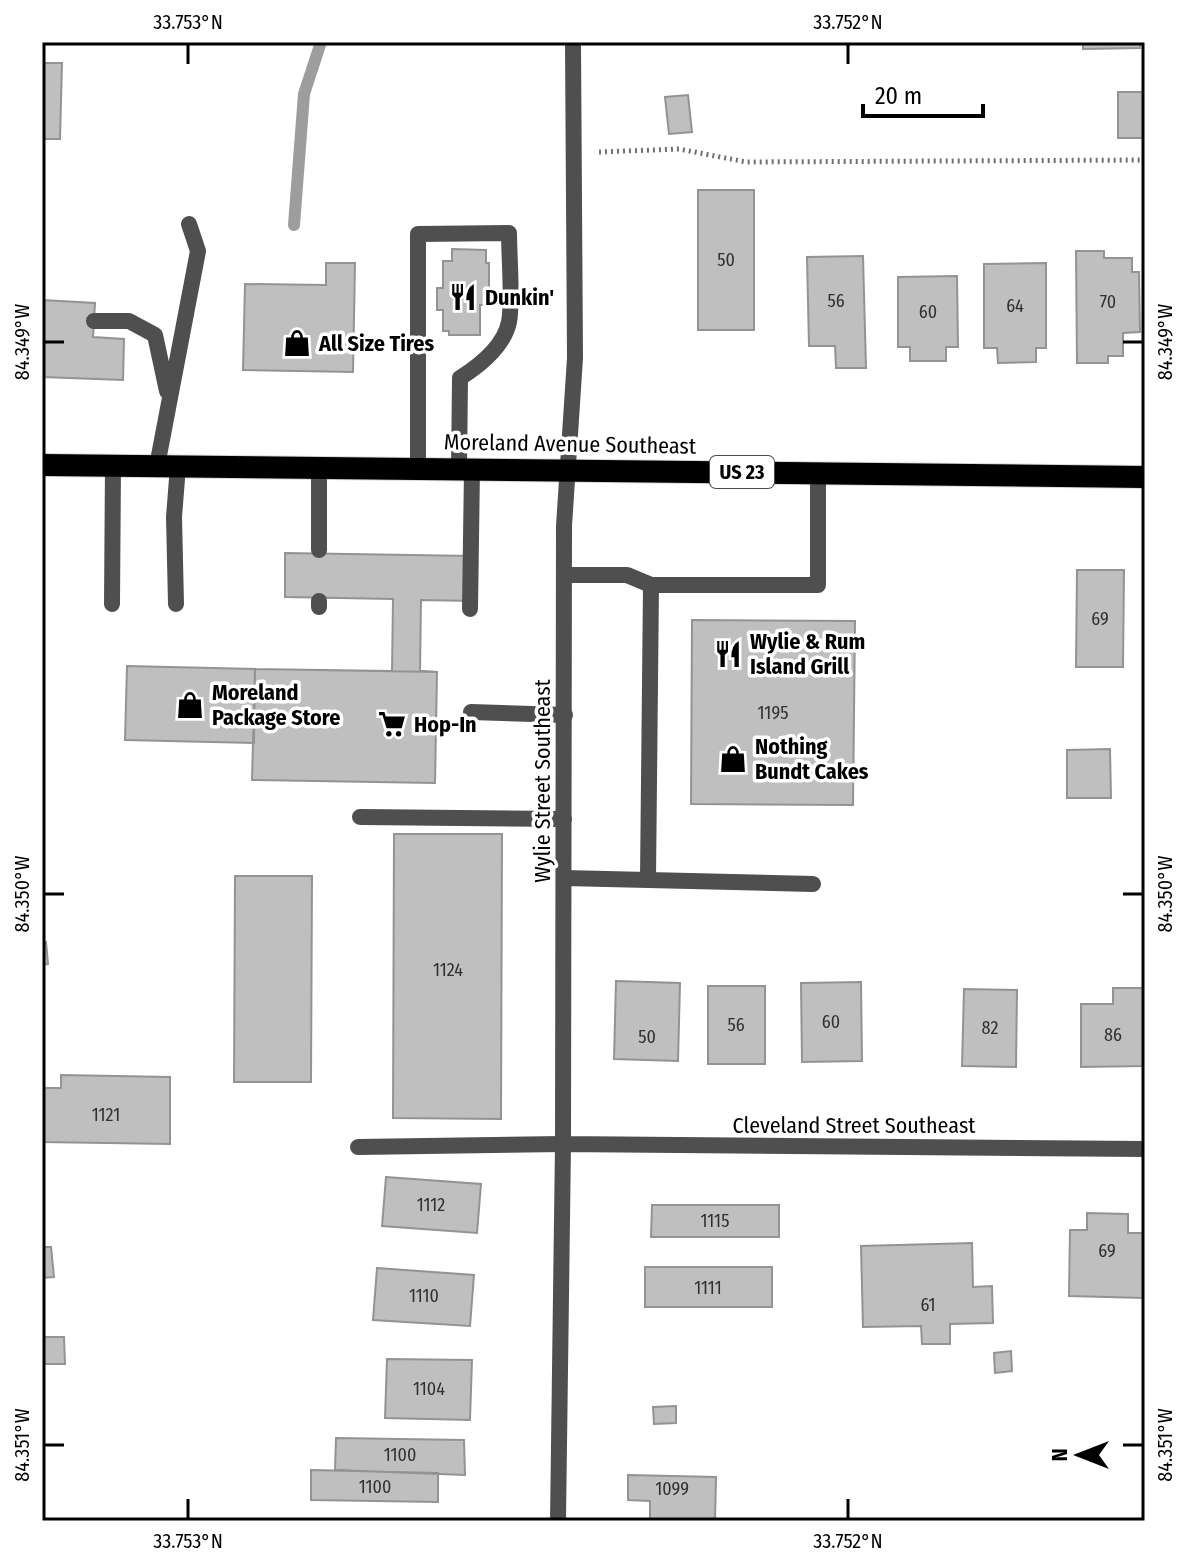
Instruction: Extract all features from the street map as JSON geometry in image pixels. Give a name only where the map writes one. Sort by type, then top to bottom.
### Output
[{"type":"highway","name":"Moreland Avenue Southeast","points":[[42,465],[1145,477]]},
{"type":"street","name":"Wylie Street Southeast","points":[[558,1521],[563,1144],[564,575],[575,358],[573,42]]},
{"type":"street","points":[[176,604],[174,517],[168,466],[169,398],[198,251],[189,224]]},
{"type":"street","points":[[418,469],[418,234],[509,233],[509,324],[494,350],[478,367],[460,378],[470,609]]},
{"type":"street","points":[[94,321],[129,321],[155,335],[169,398]]},
{"type":"street","points":[[112,604],[113,465]]},
{"type":"street","points":[[319,468],[319,550]]},
{"type":"street","points":[[564,575],[627,575],[651,585],[818,585],[818,473]]},
{"type":"street","points":[[648,879],[651,585]]},
{"type":"street","points":[[471,712],[565,715]]},
{"type":"street","points":[[360,817],[564,819]]},
{"type":"street","points":[[564,878],[813,884]]},
{"type":"street","name":"Cleveland Street Southeast","points":[[358,1147],[563,1144],[1145,1149]]},
{"type":"path","points":[[574,153],[679,149],[746,162],[1145,160]]},
{"type":"building","points":[[1083,42],[1140,42],[1140,48],[1083,49]]},
{"type":"building","points":[[42,63],[62,63],[60,139],[42,139]]},
{"type":"building","points":[[1118,92],[1145,92],[1145,138],[1118,138]]},
{"type":"building","points":[[688,95],[692,132],[669,134],[665,97]]},
{"type":"building","points":[[698,190],[754,190],[754,330],[698,330]]},
{"type":"building","name":"Dunkin'","points":[[452,249],[486,250],[489,305],[480,305],[480,335],[449,335],[449,331],[443,331],[443,310],[437,310],[437,288],[443,288],[443,261],[452,261]]},
{"type":"building","points":[[1076,251],[1104,251],[1104,258],[1132,258],[1132,272],[1139,272],[1140,332],[1123,333],[1123,356],[1108,356],[1108,363],[1077,363]]},
{"type":"building","points":[[863,256],[866,368],[836,368],[835,346],[809,346],[807,257]]},
{"type":"building","points":[[326,263],[355,263],[353,372],[243,370],[245,284],[326,285]]},
{"type":"building","points":[[1046,263],[1046,348],[1036,348],[1036,362],[998,363],[997,348],[984,348],[984,264]]},
{"type":"building","points":[[957,276],[958,347],[946,347],[946,361],[910,361],[910,347],[898,347],[898,277]]},
{"type":"building","points":[[42,300],[95,303],[93,337],[124,339],[123,380],[42,377]]},
{"type":"building","points":[[285,553],[473,556],[472,601],[421,600],[420,671],[437,672],[435,783],[252,780],[255,669],[392,671],[393,599],[285,597]]},
{"type":"building","points":[[1077,570],[1124,570],[1123,667],[1076,667]]},
{"type":"building","points":[[692,620],[855,621],[853,805],[691,804]]},
{"type":"building","name":"Moreland Package Store","points":[[127,666],[255,669],[254,743],[125,740]]},
{"type":"building","points":[[255,669],[437,672],[435,783],[252,780]]},
{"type":"building","points":[[1110,749],[1111,798],[1067,798],[1067,750]]},
{"type":"building","points":[[394,834],[502,834],[501,1119],[393,1118]]},
{"type":"building","points":[[235,876],[312,876],[311,1082],[234,1082]]},
{"type":"building","points":[[42,942],[46,942],[48,964],[42,965]]},
{"type":"building","points":[[616,981],[680,983],[678,1061],[614,1059]]},
{"type":"building","points":[[861,982],[862,1061],[802,1062],[801,983]]},
{"type":"building","points":[[708,986],[765,986],[765,1064],[708,1064]]},
{"type":"building","points":[[1113,988],[1145,988],[1145,1066],[1081,1067],[1081,1004],[1113,1004]]},
{"type":"building","points":[[964,989],[1017,990],[1016,1067],[962,1066]]},
{"type":"building","points":[[61,1075],[170,1077],[170,1144],[42,1142],[42,1088],[61,1088]]},
{"type":"building","points":[[386,1177],[481,1184],[477,1233],[382,1226]]},
{"type":"building","points":[[652,1205],[779,1205],[779,1237],[651,1237]]},
{"type":"building","points":[[1087,1213],[1128,1214],[1128,1233],[1145,1233],[1144,1298],[1069,1296],[1070,1230],[1087,1230]]},
{"type":"building","points":[[972,1243],[973,1287],[992,1286],[993,1323],[950,1324],[950,1344],[922,1344],[921,1326],[863,1327],[861,1246]]},
{"type":"building","points":[[42,1247],[51,1247],[54,1277],[42,1278]]},
{"type":"building","points":[[645,1267],[772,1267],[772,1307],[645,1307]]},
{"type":"building","points":[[377,1268],[474,1275],[470,1326],[373,1320]]},
{"type":"building","points":[[42,1337],[64,1337],[65,1364],[42,1364]]},
{"type":"building","points":[[1011,1351],[1012,1371],[995,1373],[994,1353]]},
{"type":"building","points":[[387,1359],[472,1360],[470,1420],[385,1418]]},
{"type":"building","points":[[676,1406],[676,1423],[654,1424],[653,1407]]},
{"type":"building","points":[[336,1438],[464,1440],[465,1475],[335,1470]]},
{"type":"building","points":[[311,1470],[438,1473],[438,1502],[311,1500]]},
{"type":"building","points":[[628,1475],[716,1477],[715,1521],[650,1521],[650,1501],[628,1500]]},
{"type":"waterway","points":[[294,225],[304,94],[321,42]]},
{"type":"place","name":"Dunkin'","points":[[463,297]]},
{"type":"place","name":"All Size Tires","points":[[297,343]]},
{"type":"place","name":"Wylie & Rum Island Grill","points":[[728,654]]},
{"type":"place","name":"Moreland Package Store","points":[[190,705]]},
{"type":"place","name":"Hop-In","points":[[392,724]]},
{"type":"place","name":"Nothing Bundt Cakes","points":[[733,759]]}]
